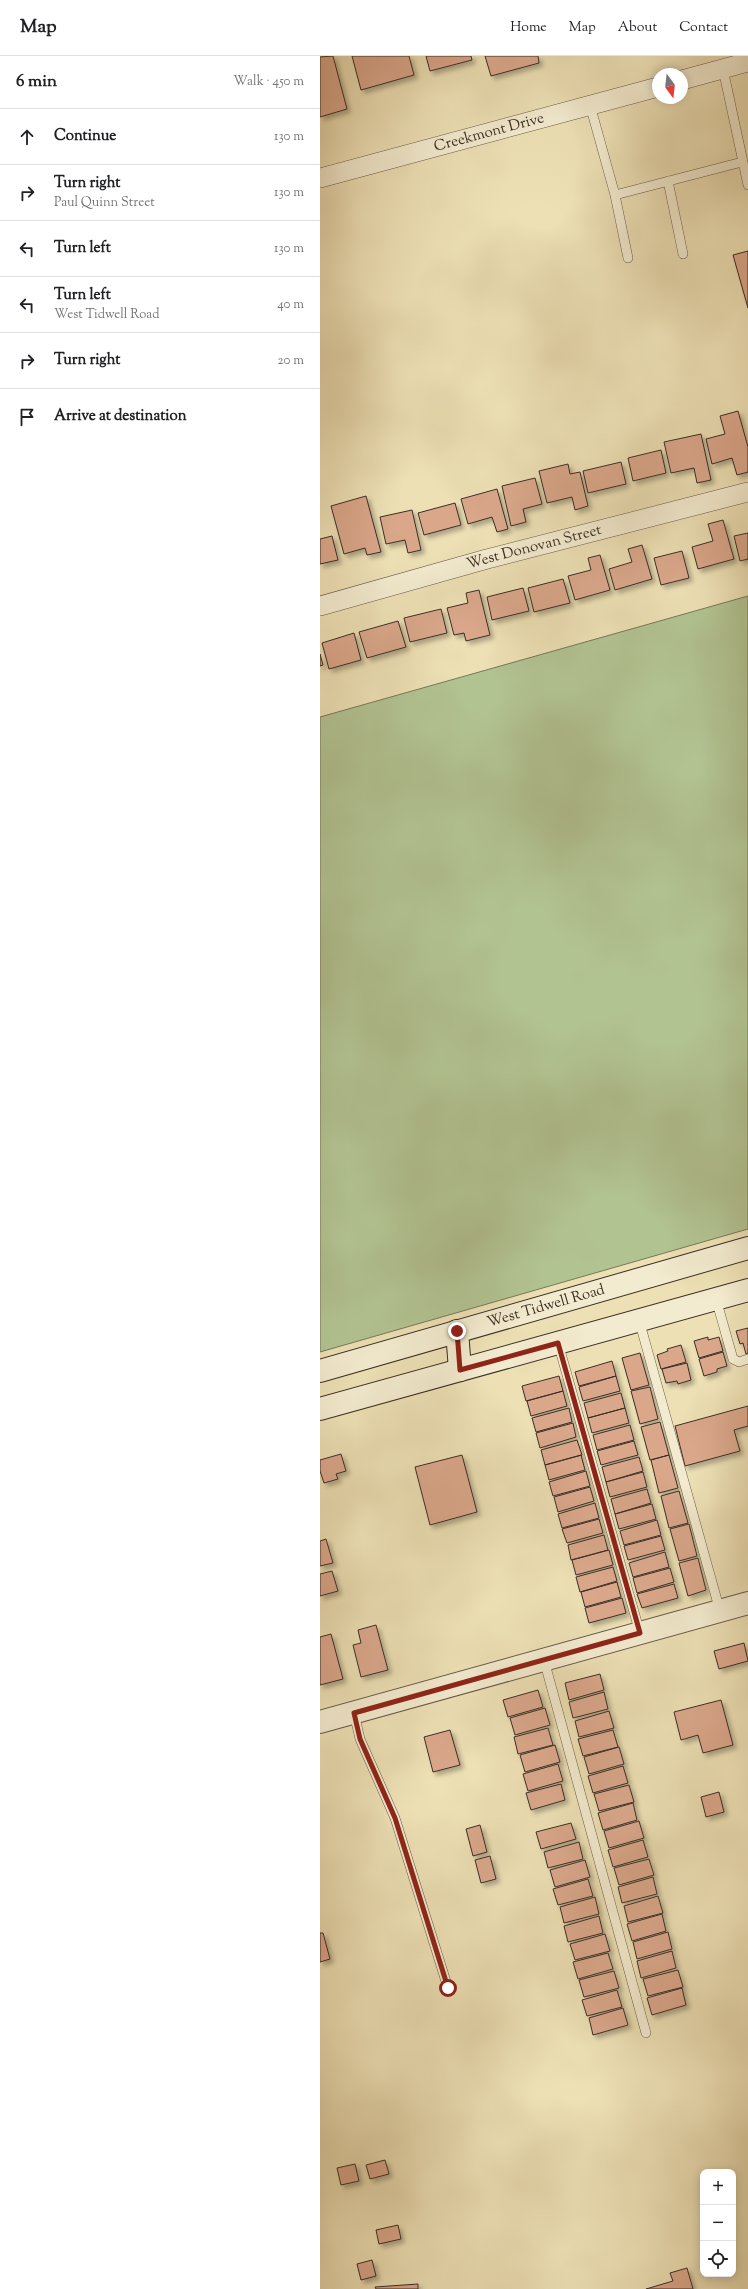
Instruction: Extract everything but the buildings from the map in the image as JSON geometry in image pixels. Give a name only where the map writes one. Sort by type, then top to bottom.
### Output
[{"type":"main road","name":"West Tidwell Road","points":[[320,1371],[748,1248]]},
{"type":"main road","points":[[320,1409],[748,1290]]},
{"type":"main road","points":[[457,1331],[460,1370]]},
{"type":"main road","points":[[320,1722],[748,1603]]},
{"type":"street","points":[[688,78],[748,62]]},
{"type":"street","name":"Creekmont Drive","points":[[320,178],[652,89]]},
{"type":"street","name":"West Donovan Street","points":[[320,606],[487,559],[748,492]]},
{"type":"lane","points":[[723,69],[748,185]]},
{"type":"lane","points":[[590,105],[615,195],[628,258]]},
{"type":"lane","points":[[615,195],[742,162]]},
{"type":"lane","points":[[668,181],[683,254]]},
{"type":"lane","points":[[716,1299],[733,1359],[739,1362],[748,1359]]},
{"type":"lane","points":[[640,1320],[720,1611]]},
{"type":"lane","points":[[558,1343],[640,1633]]},
{"type":"lane","points":[[544,1660],[646,2033]]},
{"type":"lane","points":[[354,1713],[360,1739],[395,1818],[448,1988]]},
{"type":"green space","points":[[748,596],[748,1229],[320,1352],[320,717]]},
{"type":"route","points":[[448,1988],[395,1818],[360,1739],[354,1713],[640,1633],[558,1343],[460,1370],[457,1331]]}]
